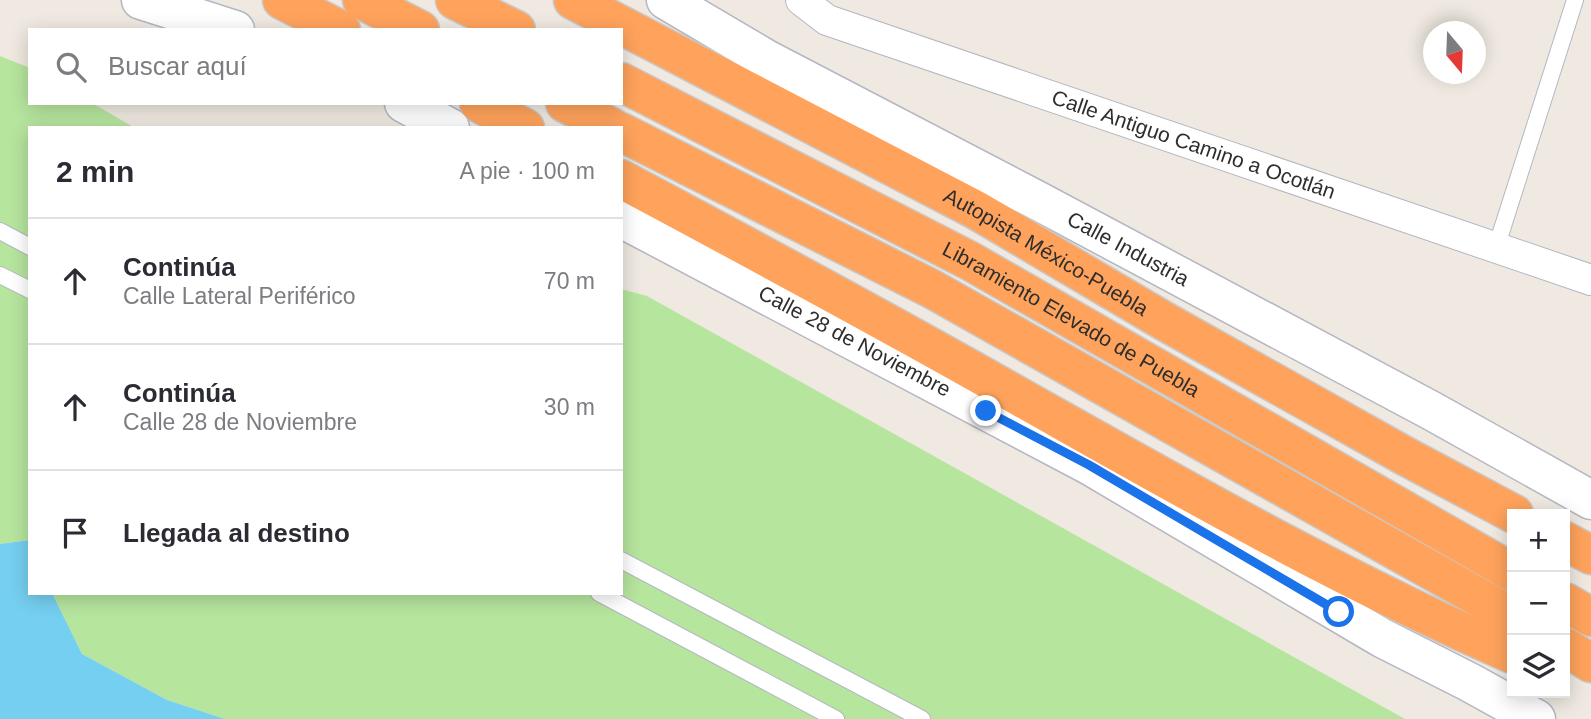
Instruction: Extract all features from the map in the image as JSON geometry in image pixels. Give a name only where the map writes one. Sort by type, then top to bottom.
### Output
[{"type":"highway","points":[[282,0],[337,28]]},
{"type":"highway","points":[[362,0],[416,28]]},
{"type":"highway","points":[[455,0],[512,28]]},
{"type":"highway","name":"Autopista México-Puebla","points":[[573,0],[976,210],[1164,321],[1507,510]]},
{"type":"highway","name":"Libramiento Elevado de Puebla","points":[[623,83],[970,261],[1507,569]]},
{"type":"highway","points":[[483,105],[521,126]]},
{"type":"highway","points":[[569,105],[609,126]]},
{"type":"highway","name":"Libramiento Elevado de Puebla","points":[[623,133],[932,289],[1507,612]]},
{"type":"highway","points":[[623,180],[863,308],[1096,454],[1507,652]]},
{"type":"highway","points":[[1570,544],[1591,555]]},
{"type":"highway","points":[[1570,605],[1591,617]]},
{"type":"highway","points":[[1570,650],[1591,663]]},
{"type":"highway","points":[[1570,676],[1591,683]]},
{"type":"street","points":[[141,0],[229,28]]},
{"type":"street","name":"Calle Industria","points":[[666,0],[766,59],[1432,411],[1591,500]]},
{"type":"street","name":"Calle Antiguo Camino a Ocotlán","points":[[801,0],[827,20],[1591,280]]},
{"type":"street","points":[[408,105],[446,126]]},
{"type":"street","name":"Calle 28 de Noviembre","points":[[623,219],[1096,454],[1381,638],[1536,719]]},
{"type":"street","points":[[1405,456],[1432,411]]},
{"type":"lane","points":[[1496,248],[1576,0]]},
{"type":"lane","points":[[0,231],[28,246]]},
{"type":"lane","points":[[0,275],[28,289]]},
{"type":"lane","points":[[623,561],[922,719]]},
{"type":"lane","points":[[603,595],[836,719]]},
{"type":"green space","points":[[0,56],[28,67],[28,105],[95,105],[132,126],[28,126],[28,540],[0,544]]},
{"type":"green space","points":[[623,290],[647,296],[1405,719],[225,719],[167,700],[82,654],[53,595],[623,595]]},
{"type":"water","points":[[28,540],[28,595],[53,595],[82,654],[167,700],[225,719],[0,719],[0,544]]},
{"type":"route","points":[[986,411],[1089,465],[1339,612]]}]
